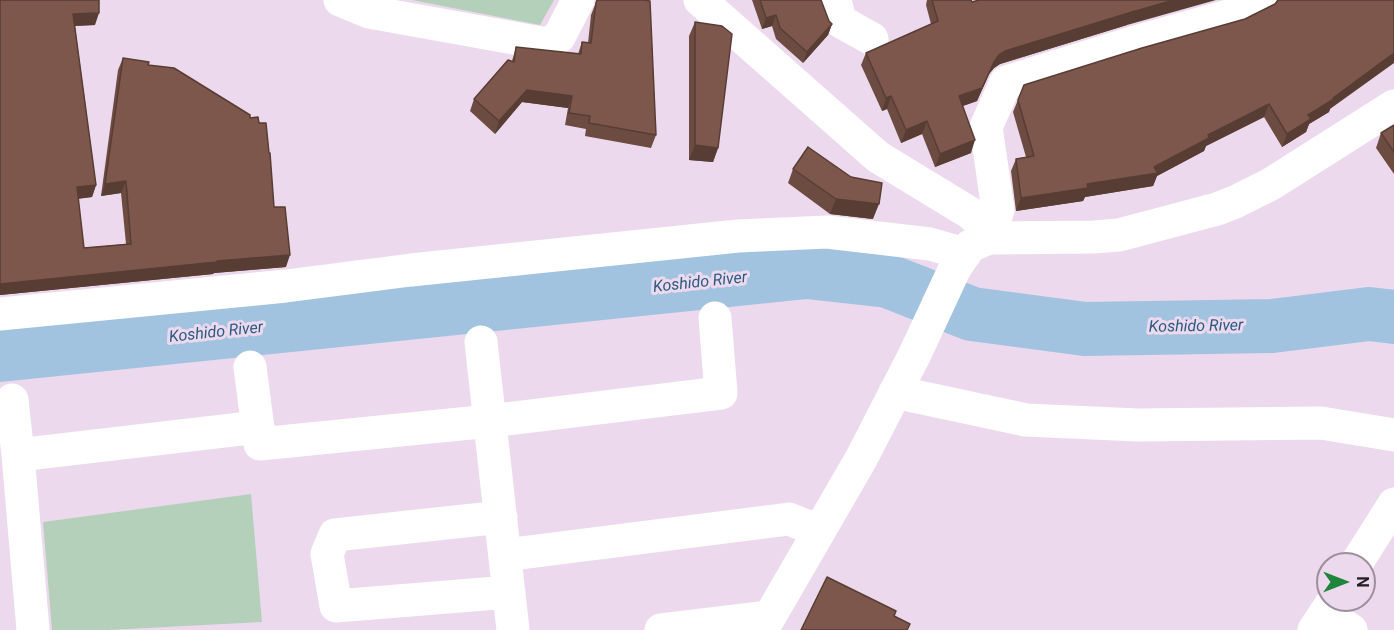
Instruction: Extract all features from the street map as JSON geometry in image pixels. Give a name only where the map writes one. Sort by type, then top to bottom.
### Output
[{"type":"street","points":[[340,0],[369,12],[547,44],[559,37],[578,0]]},
{"type":"street","points":[[662,630],[766,624],[861,459],[920,341],[985,226],[970,213],[878,157],[700,0]]},
{"type":"street","points":[[835,0],[840,21],[872,39]]},
{"type":"street","points":[[970,253],[998,210],[986,127],[1006,82],[1235,14],[1261,0]]},
{"type":"street","points":[[0,314],[267,288],[411,270],[738,236],[827,232],[930,244],[970,253],[1119,235],[1217,209],[1235,202],[1271,184],[1394,106]]},
{"type":"street","points":[[250,367],[260,444],[490,421],[721,393],[715,318]]},
{"type":"street","points":[[482,342],[513,630]]},
{"type":"street","points":[[895,392],[1026,420],[1138,424],[1321,423],[1394,435]]},
{"type":"street","points":[[12,400],[18,455],[12,518],[33,630]]},
{"type":"street","points":[[18,455],[258,427]]},
{"type":"street","points":[[1364,552],[1394,504]]},
{"type":"street","points":[[501,517],[335,535],[327,554],[336,606],[509,592]]},
{"type":"street","points":[[505,555],[789,519],[819,531]]},
{"type":"green space","points":[[412,0],[554,0],[540,25]]},
{"type":"green space","points":[[251,494],[262,622],[108,630],[52,630],[43,522]]},
{"type":"building","points":[[0,0],[99,0],[99,13],[73,14],[96,185],[77,187],[84,248],[131,244],[126,181],[105,184],[123,58],[149,62],[148,65],[174,68],[250,115],[250,118],[258,117],[259,123],[266,123],[274,207],[285,207],[290,255],[0,284]]},
{"type":"building","points":[[597,0],[650,1],[656,135],[589,123],[590,116],[569,113],[572,96],[527,90],[499,121],[474,99],[508,60],[514,62],[516,47],[581,54],[582,42],[591,43]]},
{"type":"building","points":[[760,0],[821,0],[832,24],[807,52],[780,28],[776,15],[766,18]]},
{"type":"building","points":[[932,0],[971,0],[972,2],[979,0],[1174,0],[1005,51],[994,62],[982,88],[959,96],[975,140],[940,154],[927,121],[906,130],[891,96],[886,98],[866,53],[938,21]]},
{"type":"building","points":[[1278,0],[1394,0],[1394,53],[1334,99],[1308,115],[1311,119],[1287,134],[1269,104],[1208,135],[1209,138],[1154,167],[1158,173],[1087,184],[1088,188],[1021,198],[1016,159],[1034,156],[1018,100],[1024,85],[1245,19],[1275,4]]},
{"type":"building","points":[[695,22],[722,26],[732,34],[718,148],[695,145]]},
{"type":"building","points":[[1394,125],[1394,152],[1381,133]]},
{"type":"building","points":[[808,147],[851,177],[882,183],[879,204],[836,199],[793,169]]},
{"type":"building","points":[[827,577],[896,611],[894,616],[910,624],[907,630],[801,630]]},
{"type":"waterway","name":"Koshido River","points":[[0,355],[807,272],[888,281],[972,314],[1085,329],[1272,326],[1369,314],[1394,317]]}]
